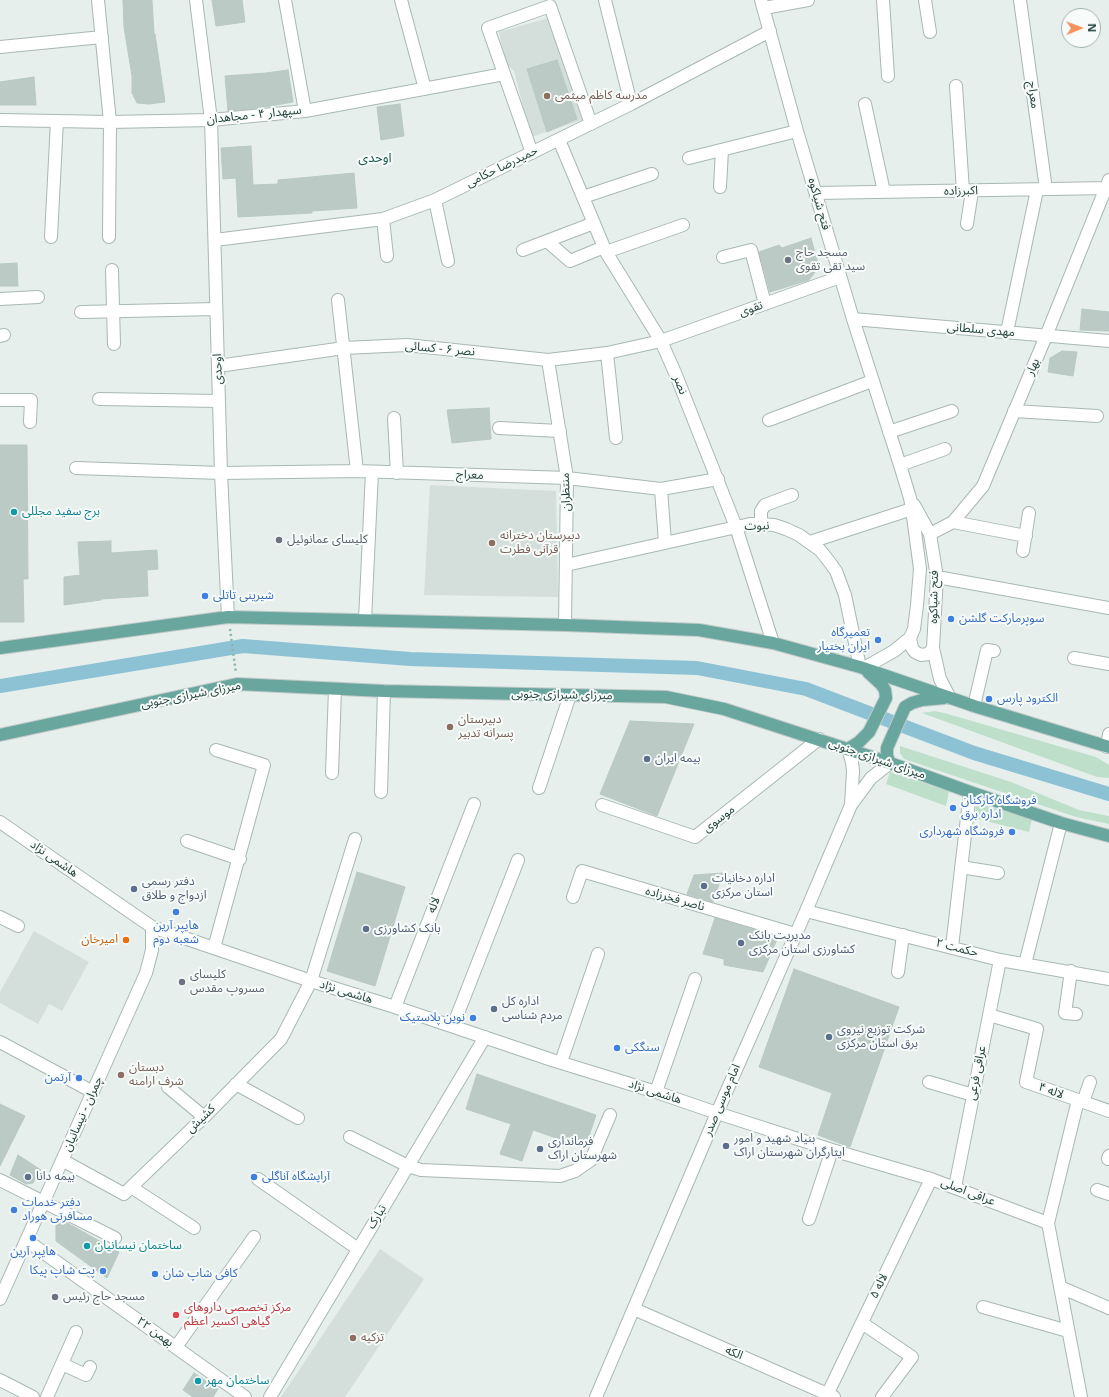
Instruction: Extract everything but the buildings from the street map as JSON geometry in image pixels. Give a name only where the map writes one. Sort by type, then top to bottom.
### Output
[{"type":"main road","points":[[0,648],[228,617],[565,625],[699,630],[772,643],[862,668],[974,706],[1108,747]]},
{"type":"main road","points":[[848,749],[859,742],[869,732],[886,698],[885,690],[881,684],[862,668]]},
{"type":"main road","name":"میرزای شیرازی جنوبی","points":[[1,736],[237,684],[384,691],[666,697],[724,709],[819,739],[970,792],[1109,837]]},
{"type":"main road","points":[[890,763],[887,756],[887,748],[905,707],[912,702],[922,700],[950,698]]},
{"type":"street","points":[[98,0],[110,122],[109,237]]},
{"type":"street","name":"اوحدی","points":[[196,0],[211,120],[221,473],[228,617]]},
{"type":"street","points":[[285,0],[305,111]]},
{"type":"street","points":[[402,0],[425,89]]},
{"type":"street","points":[[606,0],[632,104]]},
{"type":"street","points":[[762,4],[808,0]]},
{"type":"street","points":[[883,0],[888,76]]},
{"type":"street","points":[[925,0],[930,32]]},
{"type":"street","name":"معراج","points":[[1007,332],[1041,190],[1020,0]]},
{"type":"street","name":"فتح شیاکوه","points":[[762,4],[840,277],[911,504],[920,568],[918,605],[914,629],[910,638]]},
{"type":"street","points":[[532,153],[488,28],[533,6],[550,6],[591,124]]},
{"type":"street","name":"حمیدرضا حکامی","points":[[215,240],[383,219],[435,200],[632,104],[770,31]]},
{"type":"street","points":[[0,47],[102,37]]},
{"type":"street","name":"سپهدار ۴ - مجاهدان","points":[[0,120],[110,122],[211,120],[305,111],[504,74]]},
{"type":"street","points":[[956,86],[967,191],[967,224]]},
{"type":"street","points":[[866,104],[884,192]]},
{"type":"street","points":[[51,237],[57,121]]},
{"type":"street","points":[[689,158],[797,130]]},
{"type":"street","name":"نصر","points":[[559,140],[605,249],[661,341],[676,375],[736,527],[772,643]]},
{"type":"street","points":[[720,187],[722,150]]},
{"type":"street","points":[[583,197],[652,174]]},
{"type":"street","name":"اکبرزاده","points":[[816,193],[1041,190],[1108,186]]},
{"type":"street","name":"بهار","points":[[930,534],[953,522],[983,486],[1108,186]]},
{"type":"street","points":[[435,200],[448,261]]},
{"type":"street","points":[[383,219],[387,256]]},
{"type":"street","points":[[523,250],[594,223]]},
{"type":"street","points":[[547,241],[570,261],[683,226]]},
{"type":"street","points":[[723,257],[751,250],[765,304]]},
{"type":"street","points":[[112,270],[114,344]]},
{"type":"street","name":"تقوی","points":[[661,341],[840,277]]},
{"type":"street","points":[[0,299],[38,297]]},
{"type":"street","points":[[338,300],[357,471]]},
{"type":"street","points":[[81,312],[216,309]]},
{"type":"street","name":"مهدی سلطانی","points":[[853,319],[1109,342]]},
{"type":"street","name":"نصر ۶ - کسائی","points":[[218,366],[344,348],[407,345],[548,360],[607,353],[661,341]]},
{"type":"street","points":[[607,353],[616,438]]},
{"type":"street","name":"منتظران","points":[[548,360],[567,478],[565,625]]},
{"type":"street","points":[[769,420],[872,381]]},
{"type":"street","points":[[99,399],[219,401]]},
{"type":"street","points":[[0,400],[30,400],[30,422]]},
{"type":"street","points":[[889,432],[952,411]]},
{"type":"street","points":[[1014,411],[1096,416]]},
{"type":"street","points":[[394,418],[397,473]]},
{"type":"street","points":[[499,428],[560,431]]},
{"type":"street","points":[[900,465],[945,449]]},
{"type":"street","name":"معراج","points":[[76,468],[221,473],[357,471],[567,478],[661,489],[718,480]]},
{"type":"street","points":[[365,620],[372,472]]},
{"type":"street","points":[[661,489],[665,543]]},
{"type":"street","points":[[761,524],[761,511],[765,505],[792,495]]},
{"type":"street","points":[[810,542],[911,504]]},
{"type":"street","name":"فتح شیاکوه","points":[[911,504],[930,534],[937,576],[933,648],[940,679],[950,698]]},
{"type":"street","points":[[1023,551],[1029,513]]},
{"type":"street","points":[[953,522],[1026,536]]},
{"type":"street","name":"نبوت","points":[[566,565],[750,524],[761,524],[786,529],[810,542],[828,560],[842,583],[862,668]]},
{"type":"street","points":[[937,576],[1109,608]]},
{"type":"street","points":[[862,668],[894,651],[910,638],[912,648],[915,652],[921,655],[928,654],[933,648]]},
{"type":"street","points":[[974,706],[987,650],[994,651]]},
{"type":"street","points":[[1074,658],[1109,664]]},
{"type":"street","points":[[332,773],[334,689]]},
{"type":"street","points":[[381,792],[384,691]]},
{"type":"street","points":[[539,788],[570,695]]},
{"type":"street","points":[[1108,747],[1109,734]]},
{"type":"street","name":"موسوی","points":[[602,805],[696,837],[819,739]]},
{"type":"street","name":"امام موسی صدر","points":[[848,749],[853,771],[851,805]]},
{"type":"street","points":[[214,948],[240,859],[264,764],[216,750]]},
{"type":"street","name":"امام موسی صدر","points":[[596,1397],[717,1113],[851,805],[871,778],[890,763]]},
{"type":"street","points":[[952,946],[970,792]]},
{"type":"street","name":"لاله","points":[[395,1007],[474,804]]},
{"type":"street","name":"هاشمی نژاد","points":[[0,822],[152,926],[312,981],[717,1113]]},
{"type":"street","points":[[1025,964],[1061,822]]},
{"type":"street","name":"کشیش","points":[[131,1187],[204,1117],[281,1039],[312,981],[355,839]]},
{"type":"street","points":[[187,841],[240,859]]},
{"type":"street","points":[[453,1026],[518,860]]},
{"type":"street","points":[[961,867],[998,873]]},
{"type":"street","name":"ناصر فخرزاده","points":[[573,897],[582,871],[795,934]]},
{"type":"street","name":"حکمت ۲","points":[[806,911],[952,946],[1000,960],[1109,978]]},
{"type":"street","points":[[0,916],[18,926]]},
{"type":"street","name":"چمران - نیسانیان","points":[[0,1299],[146,973],[152,950],[152,926]]},
{"type":"street","points":[[898,972],[903,935]]},
{"type":"street","points":[[561,1062],[598,954]]},
{"type":"street","name":"عراقی فرعی","points":[[955,1187],[1000,960]]},
{"type":"street","points":[[1070,971],[1065,1013],[1076,1014]]},
{"type":"street","points":[[656,1092],[695,979]]},
{"type":"street","name":"لاله ۴","points":[[989,1015],[1037,1029],[1026,1082],[1080,1101],[1048,1223]]},
{"type":"street","name":"تبارک","points":[[270,1397],[485,1037]]},
{"type":"street","points":[[0,1042],[93,1092]]},
{"type":"street","points":[[929,1082],[973,1095]]},
{"type":"street","points":[[1090,1082],[1080,1101],[1109,1111]]},
{"type":"street","points":[[236,1084],[298,1118]]},
{"type":"street","points":[[168,1087],[204,1117]]},
{"type":"street","name":"عراقی اصلی","points":[[717,1113],[832,1150],[931,1179],[1048,1223]]},
{"type":"street","points":[[350,1137],[408,1166],[421,1170],[560,1176],[575,1171],[591,1160],[610,1116]]},
{"type":"street","points":[[809,1219],[832,1150]]},
{"type":"street","points":[[62,1160],[124,1194],[131,1187],[194,1228]]},
{"type":"street","points":[[258,1179],[358,1249]]},
{"type":"street","name":"لاله ۵","points":[[832,1395],[862,1323],[931,1179]]},
{"type":"street","points":[[0,1180],[115,1238]]},
{"type":"street","points":[[1097,1190],[1109,1194]]},
{"type":"street","points":[[1048,1223],[1081,1397]]},
{"type":"street","points":[[176,1348],[254,1237]]},
{"type":"street","name":"۲۲ بهمن","points":[[26,1240],[245,1397]]},
{"type":"street","points":[[1060,1287],[1109,1308]]},
{"type":"street","points":[[983,1307],[1068,1331]]},
{"type":"street","name":"الکه","points":[[634,1309],[832,1395]]},
{"type":"street","points":[[862,1323],[912,1356],[882,1397]]},
{"type":"street","points":[[47,1397],[76,1332]]},
{"type":"street","points":[[62,1364],[86,1375],[90,1367]]},
{"type":"street","points":[[0,1380],[33,1397]]},
{"type":"path","points":[[231,636],[235,669]]},
{"type":"shaded area","name":"مدرسه كاظم ميثمى","points":[[548,18],[582,120],[531,137],[514,71],[505,62],[499,32]]},
{"type":"shaded area","name":"دبیرستان دخترانه قرآنی فطرت","points":[[430,485],[556,491],[558,597],[424,595]]},
{"type":"shaded area","points":[[34,931],[89,962],[62,1011],[49,1004],[38,1024],[0,1003],[0,992]]},
{"type":"shaded area","name":"تزکیه","points":[[380,1249],[424,1279],[345,1397],[281,1397]]},
{"type":"green space","points":[[935,711],[1096,757],[1109,765],[1109,778],[1097,777],[922,713]]},
{"type":"green space","points":[[900,746],[1011,782],[1079,810],[1109,816],[1109,824],[1076,817],[904,759],[900,753]]},
{"type":"green space","points":[[890,772],[949,791],[946,806],[886,784]]},
{"type":"green space","points":[[977,803],[1032,819],[1029,832],[974,818]]},
{"type":"waterway","points":[[0,686],[243,646],[410,659],[697,668],[806,689],[974,753],[1109,794]]},
{"type":"place","name":"مدرسه كاظم ميثمى","points":[[547,96]]},
{"type":"place","name":"مسجد حاج سید تقی تقوی","points":[[788,260]]},
{"type":"place","name":"برج سفید مجللی","points":[[14,512]]},
{"type":"place","name":"کلیسای عمانوئیل","points":[[279,540]]},
{"type":"place","name":"دبیرستان دخترانه قرآنی فطرت","points":[[492,543]]},
{"type":"place","name":"شیرینی تاتلی","points":[[205,596]]},
{"type":"place","name":"سوپرمارکت گلشن","points":[[951,619]]},
{"type":"place","name":"تعمیرگاه ایران بختیار","points":[[878,640]]},
{"type":"place","name":"الکترود پارس","points":[[989,699]]},
{"type":"place","name":"دبیرستان پسرانه تدبیر","points":[[450,727]]},
{"type":"place","name":"بیمه ایران","points":[[647,759]]},
{"type":"place","name":"فروشگاه کارکنان اداره برق","points":[[953,808]]},
{"type":"place","name":"فروشگاه شهرداری","points":[[1012,832]]},
{"type":"place","name":"اداره دخانیات استان مرکزی","points":[[704,886]]},
{"type":"place","name":"دفتر رسمی ازدواج و طلاق","points":[[134,889]]},
{"type":"place","name":"هایپر آرین شعبه دوم","points":[[176,912]]},
{"type":"place","name":"بانک کشاورزی","points":[[366,929]]},
{"type":"place","name":"امیرخان","points":[[126,940]]},
{"type":"place","name":"مدیریت بانک کشاورزی استان مرکزی","points":[[741,943]]},
{"type":"place","name":"کلیسای مسروپ مقدس","points":[[182,982]]},
{"type":"place","name":"اداره کل مردم شناسی","points":[[494,1009]]},
{"type":"place","name":"نوین پلاستیک","points":[[473,1018]]},
{"type":"place","name":"شرکت توزیع نیروی برق استان مرکزی","points":[[829,1037]]},
{"type":"place","name":"سنگکی","points":[[617,1048]]},
{"type":"place","name":"دبستان شرف ارامنه","points":[[121,1075]]},
{"type":"place","name":"آرتمن","points":[[79,1078]]},
{"type":"place","name":"بنیاد شهید و امور ایثارگران شهرستان اراک","points":[[726,1146]]},
{"type":"place","name":"فرمانداری شهرستان اراک","points":[[540,1149]]},
{"type":"place","name":"بیمه دانا","points":[[28,1177]]},
{"type":"place","name":"آرایشگاه آناگلی","points":[[254,1177]]},
{"type":"place","name":"دفتر خدمات مسافرتی هوراد","points":[[14,1210]]},
{"type":"place","name":"هایپر آرین","points":[[33,1238]]},
{"type":"place","name":"ساختمان نیسانیان","points":[[87,1246]]},
{"type":"place","name":"پت شاپ پیکا","points":[[103,1271]]},
{"type":"place","name":"کافی شاپ شان","points":[[155,1274]]},
{"type":"place","name":"مسجد حاج رئیس","points":[[55,1297]]},
{"type":"place","name":"مرکز تخصصی داروهای گیاهی اکسیر اعظم","points":[[176,1315]]},
{"type":"place","name":"تزکیه","points":[[353,1338]]},
{"type":"place","name":"ساختمان مهر","points":[[198,1381]]},
{"type":"district","name":"اوحدی","points":[[375,158]]}]
